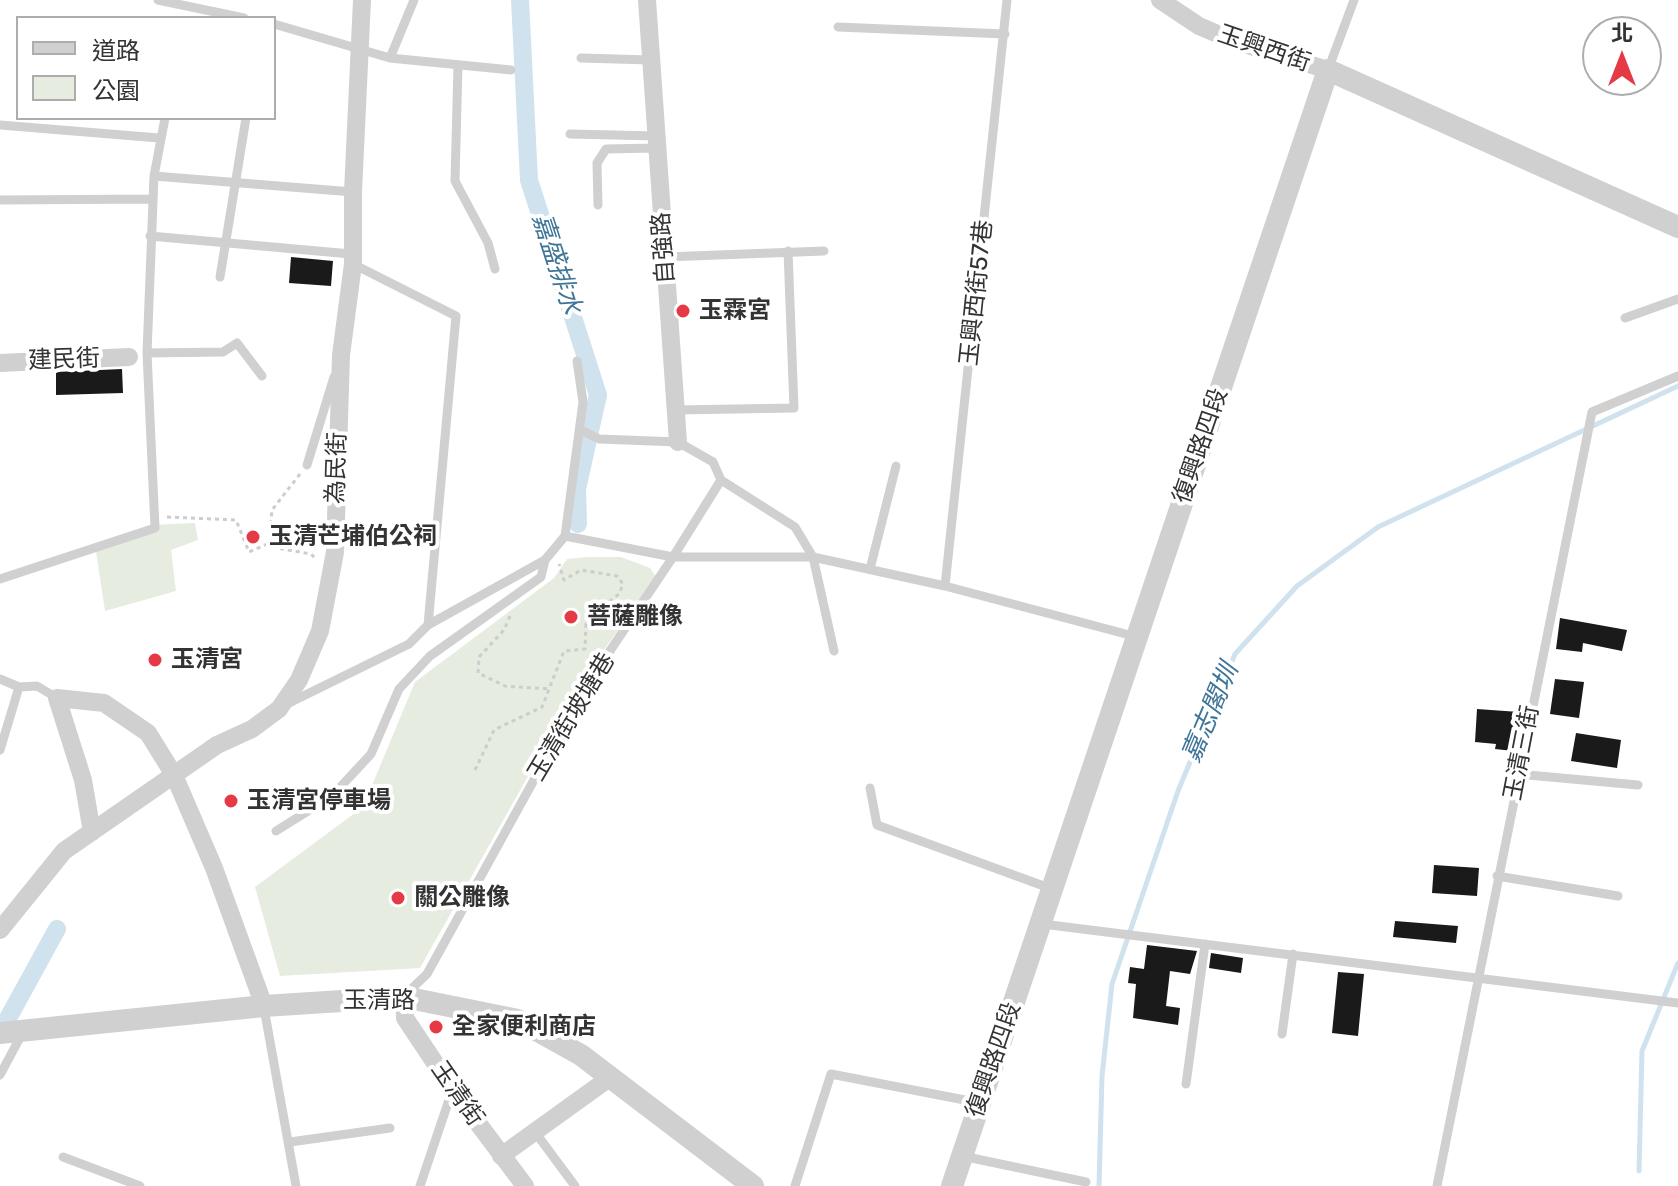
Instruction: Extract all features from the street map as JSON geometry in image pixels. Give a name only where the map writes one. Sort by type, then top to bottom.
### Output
[{"type":"street","name":"為民街","points":[[0,930],[64,851],[217,745],[252,729],[279,709],[299,680],[320,631],[335,552],[341,355],[352,259],[362,0]]},
{"type":"street","name":"自強路","points":[[647,0],[678,442]]},
{"type":"street","name":"玉興西街","points":[[1160,0],[1199,26],[1234,41],[1328,70]]},
{"type":"street","points":[[1328,70],[1678,227]]},
{"type":"street","name":"復興路四段","points":[[952,1186],[1328,70]]},
{"type":"street","name":"建民街","points":[[0,363],[138,355]]},
{"type":"street","points":[[92,832],[83,780],[57,698],[104,703],[126,714],[148,733],[174,775],[214,868],[264,1006]]},
{"type":"street","name":"玉清路","points":[[0,1033],[264,1006],[404,997],[518,1020],[581,1055],[608,1079],[753,1186]]},
{"type":"street","name":"玉清街","points":[[404,997],[405,1018],[453,1090],[525,1186]]},
{"type":"street","points":[[501,1156],[608,1079]]},
{"type":"lane","points":[[158,0],[198,14],[221,16]]},
{"type":"lane","points":[[390,58],[414,0]]},
{"type":"lane","name":"玉興西街57巷","points":[[945,586],[1007,0]]},
{"type":"lane","points":[[1328,70],[1354,0]]},
{"type":"lane","points":[[276,25],[390,58],[511,70]]},
{"type":"lane","points":[[838,27],[1005,34]]},
{"type":"lane","points":[[581,58],[651,60]]},
{"type":"lane","points":[[458,65],[455,181],[488,243],[495,269]]},
{"type":"lane","points":[[0,579],[155,528],[138,355],[154,176],[164,120]]},
{"type":"lane","points":[[220,277],[232,183],[246,120]]},
{"type":"lane","points":[[0,125],[159,138]]},
{"type":"lane","points":[[570,134],[657,142]]},
{"type":"lane","points":[[598,205],[597,163],[606,149],[657,142]]},
{"type":"lane","points":[[154,176],[353,192]]},
{"type":"lane","points":[[0,200],[153,199]]},
{"type":"lane","points":[[150,236],[352,259],[456,316],[428,625]]},
{"type":"lane","points":[[676,410],[794,408],[788,251]]},
{"type":"lane","points":[[665,257],[824,251]]},
{"type":"lane","points":[[1625,318],[1678,299]]},
{"type":"lane","points":[[138,355],[223,352],[237,343],[262,376]]},
{"type":"lane","points":[[307,465],[341,355]]},
{"type":"lane","points":[[279,709],[409,644],[428,625],[545,560],[565,536],[583,402],[577,361]]},
{"type":"lane","name":"玉清三街","points":[[1437,1186],[1517,774],[1592,412],[1678,376]]},
{"type":"lane","points":[[581,430],[599,439],[678,442],[713,462],[721,480],[795,527],[813,557],[834,651]]},
{"type":"lane","points":[[870,569],[896,466]]},
{"type":"lane","points":[[673,557],[721,480]]},
{"type":"lane","points":[[565,536],[673,557],[813,557],[945,586],[1137,637]]},
{"type":"lane","name":"玉清街坡塘巷","points":[[404,997],[427,974],[583,691],[673,557]]},
{"type":"lane","points":[[276,831],[332,796],[371,754],[399,689],[430,656],[541,577],[545,560]]},
{"type":"lane","points":[[0,679],[19,687],[37,686],[57,698]]},
{"type":"lane","points":[[0,750],[19,687]]},
{"type":"lane","points":[[1517,774],[1638,785]]},
{"type":"lane","points":[[870,788],[877,825],[1052,889]]},
{"type":"lane","points":[[1497,876],[1618,896]]},
{"type":"lane","points":[[1041,924],[1477,975],[1678,1003]]},
{"type":"lane","points":[[1186,1084],[1205,944]]},
{"type":"lane","points":[[1282,1034],[1293,954]]},
{"type":"lane","points":[[264,1006],[296,1186]]},
{"type":"lane","points":[[0,1075],[26,1028]]},
{"type":"lane","points":[[795,1186],[831,1074],[980,1103]]},
{"type":"lane","points":[[420,1186],[453,1090]]},
{"type":"lane","points":[[290,1142],[390,1128]]},
{"type":"lane","points":[[535,1132],[575,1186]]},
{"type":"lane","points":[[962,1156],[1086,1182]]},
{"type":"lane","points":[[63,1157],[140,1186]]},
{"type":"path","points":[[307,465],[272,510],[270,530],[277,548],[311,554]]},
{"type":"path","points":[[155,518],[236,520],[249,552],[274,541]]},
{"type":"path","points":[[475,770],[494,730],[542,707],[564,651],[585,649],[586,624],[611,610],[611,600],[623,584],[617,576],[595,570],[581,570],[564,580],[554,549]]},
{"type":"path","points":[[510,616],[504,630],[479,657],[478,673],[505,686],[549,689]]},
{"type":"green space","points":[[195,523],[198,540],[171,550],[176,591],[105,611],[95,545],[154,525]]},
{"type":"green space","points":[[621,557],[650,568],[656,577],[581,682],[420,968],[280,976],[255,887],[363,807],[415,682],[554,578],[567,559]]},
{"type":"building","points":[[291,257],[333,261],[331,286],[289,283]]},
{"type":"building","points":[[122,369],[123,393],[56,395],[56,372]]},
{"type":"building","points":[[1560,618],[1627,630],[1622,651],[1583,643],[1582,652],[1556,649]]},
{"type":"building","points":[[1555,679],[1584,682],[1579,718],[1550,714]]},
{"type":"building","points":[[1477,709],[1519,712],[1513,751],[1495,749],[1496,744],[1475,742]]},
{"type":"building","points":[[1576,733],[1621,740],[1617,768],[1571,761]]},
{"type":"building","points":[[1434,865],[1479,868],[1477,896],[1432,893]]},
{"type":"building","points":[[1395,921],[1458,926],[1456,943],[1393,937]]},
{"type":"building","points":[[1147,945],[1197,951],[1190,974],[1170,971],[1166,1006],[1180,1008],[1178,1025],[1133,1018],[1136,984],[1128,983],[1130,967],[1144,969]]},
{"type":"building","points":[[1211,953],[1243,958],[1241,973],[1209,968]]},
{"type":"building","points":[[1338,972],[1364,974],[1358,1036],[1332,1033]]},
{"type":"waterway","name":"嘉盛排水","points":[[520,0],[529,180],[598,395],[577,489],[578,524]]},
{"type":"waterway","name":"嘉志閣圳","points":[[1099,1186],[1102,1076],[1112,984],[1178,791],[1235,654],[1297,586],[1378,527],[1678,386]]},
{"type":"waterway","points":[[0,1033],[57,929]]},
{"type":"waterway","points":[[1639,1171],[1642,1051],[1678,963]]},
{"type":"place","name":"玉霖宮","points":[[683,311]]},
{"type":"place","name":"玉清芒埔伯公祠","points":[[253,537]]},
{"type":"place","name":"菩薩雕像","points":[[571,617]]},
{"type":"place","name":"玉清宮","points":[[155,660]]},
{"type":"place","name":"玉清宮停車場","points":[[231,801]]},
{"type":"place","name":"關公雕像","points":[[398,898]]},
{"type":"place","name":"全家便利商店","points":[[436,1027]]}]
